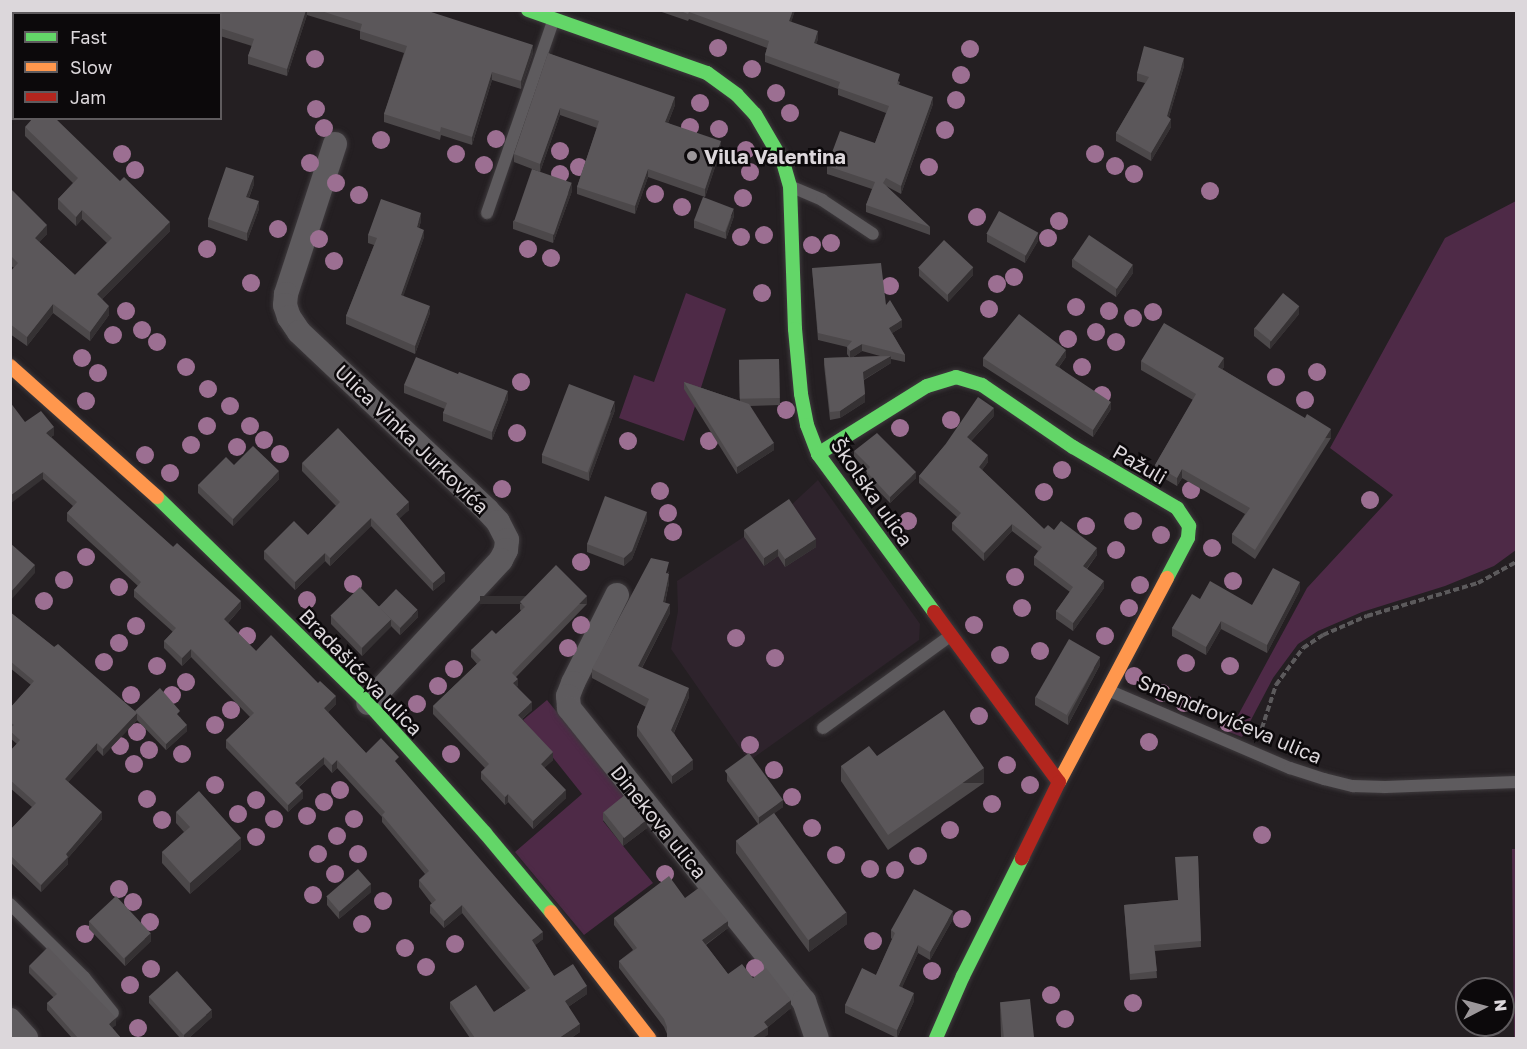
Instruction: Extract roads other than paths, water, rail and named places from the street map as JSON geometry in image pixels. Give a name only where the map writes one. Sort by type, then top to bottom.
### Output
[{"type":"street","name":"Školska ulica","points":[[528,10],[681,63],[723,83],[755,114],[783,162],[790,186],[795,329],[801,394],[807,425],[818,454],[1059,782]]},
{"type":"street","name":"Ulica Vinka Jurkovića","points":[[335,144],[286,294],[285,305],[289,317],[299,332],[487,510],[498,522],[507,540],[501,560],[368,703]]},
{"type":"street","name":"Bradašićeva ulica","points":[[10,366],[151,491],[368,703],[492,842],[563,927],[649,1038]]},
{"type":"street","name":"Pažuli","points":[[818,454],[918,391],[944,378],[956,376],[982,385],[1073,447],[1177,508],[1185,517],[1189,526],[1188,538],[1110,690],[1059,782]]},
{"type":"street","name":"Dinekova ulica","points":[[617,595],[573,683],[568,696],[569,708],[804,1001],[817,1038]]},
{"type":"street","points":[[936,1038],[963,976],[1059,782]]},
{"type":"street","points":[[10,1020],[26,1038]]},
{"type":"lane","points":[[487,213],[554,20]]},
{"type":"lane","points":[[790,186],[822,200],[873,234]]},
{"type":"lane","points":[[823,728],[951,636]]},
{"type":"lane","name":"Smendrovićeva ulica","points":[[1110,690],[1254,752],[1324,779],[1353,786],[1516,782]]},
{"type":"lane","points":[[10,904],[84,977],[113,1013]]},
{"type":"place","name":"Villa Valentina","points":[[692,156]]}]
